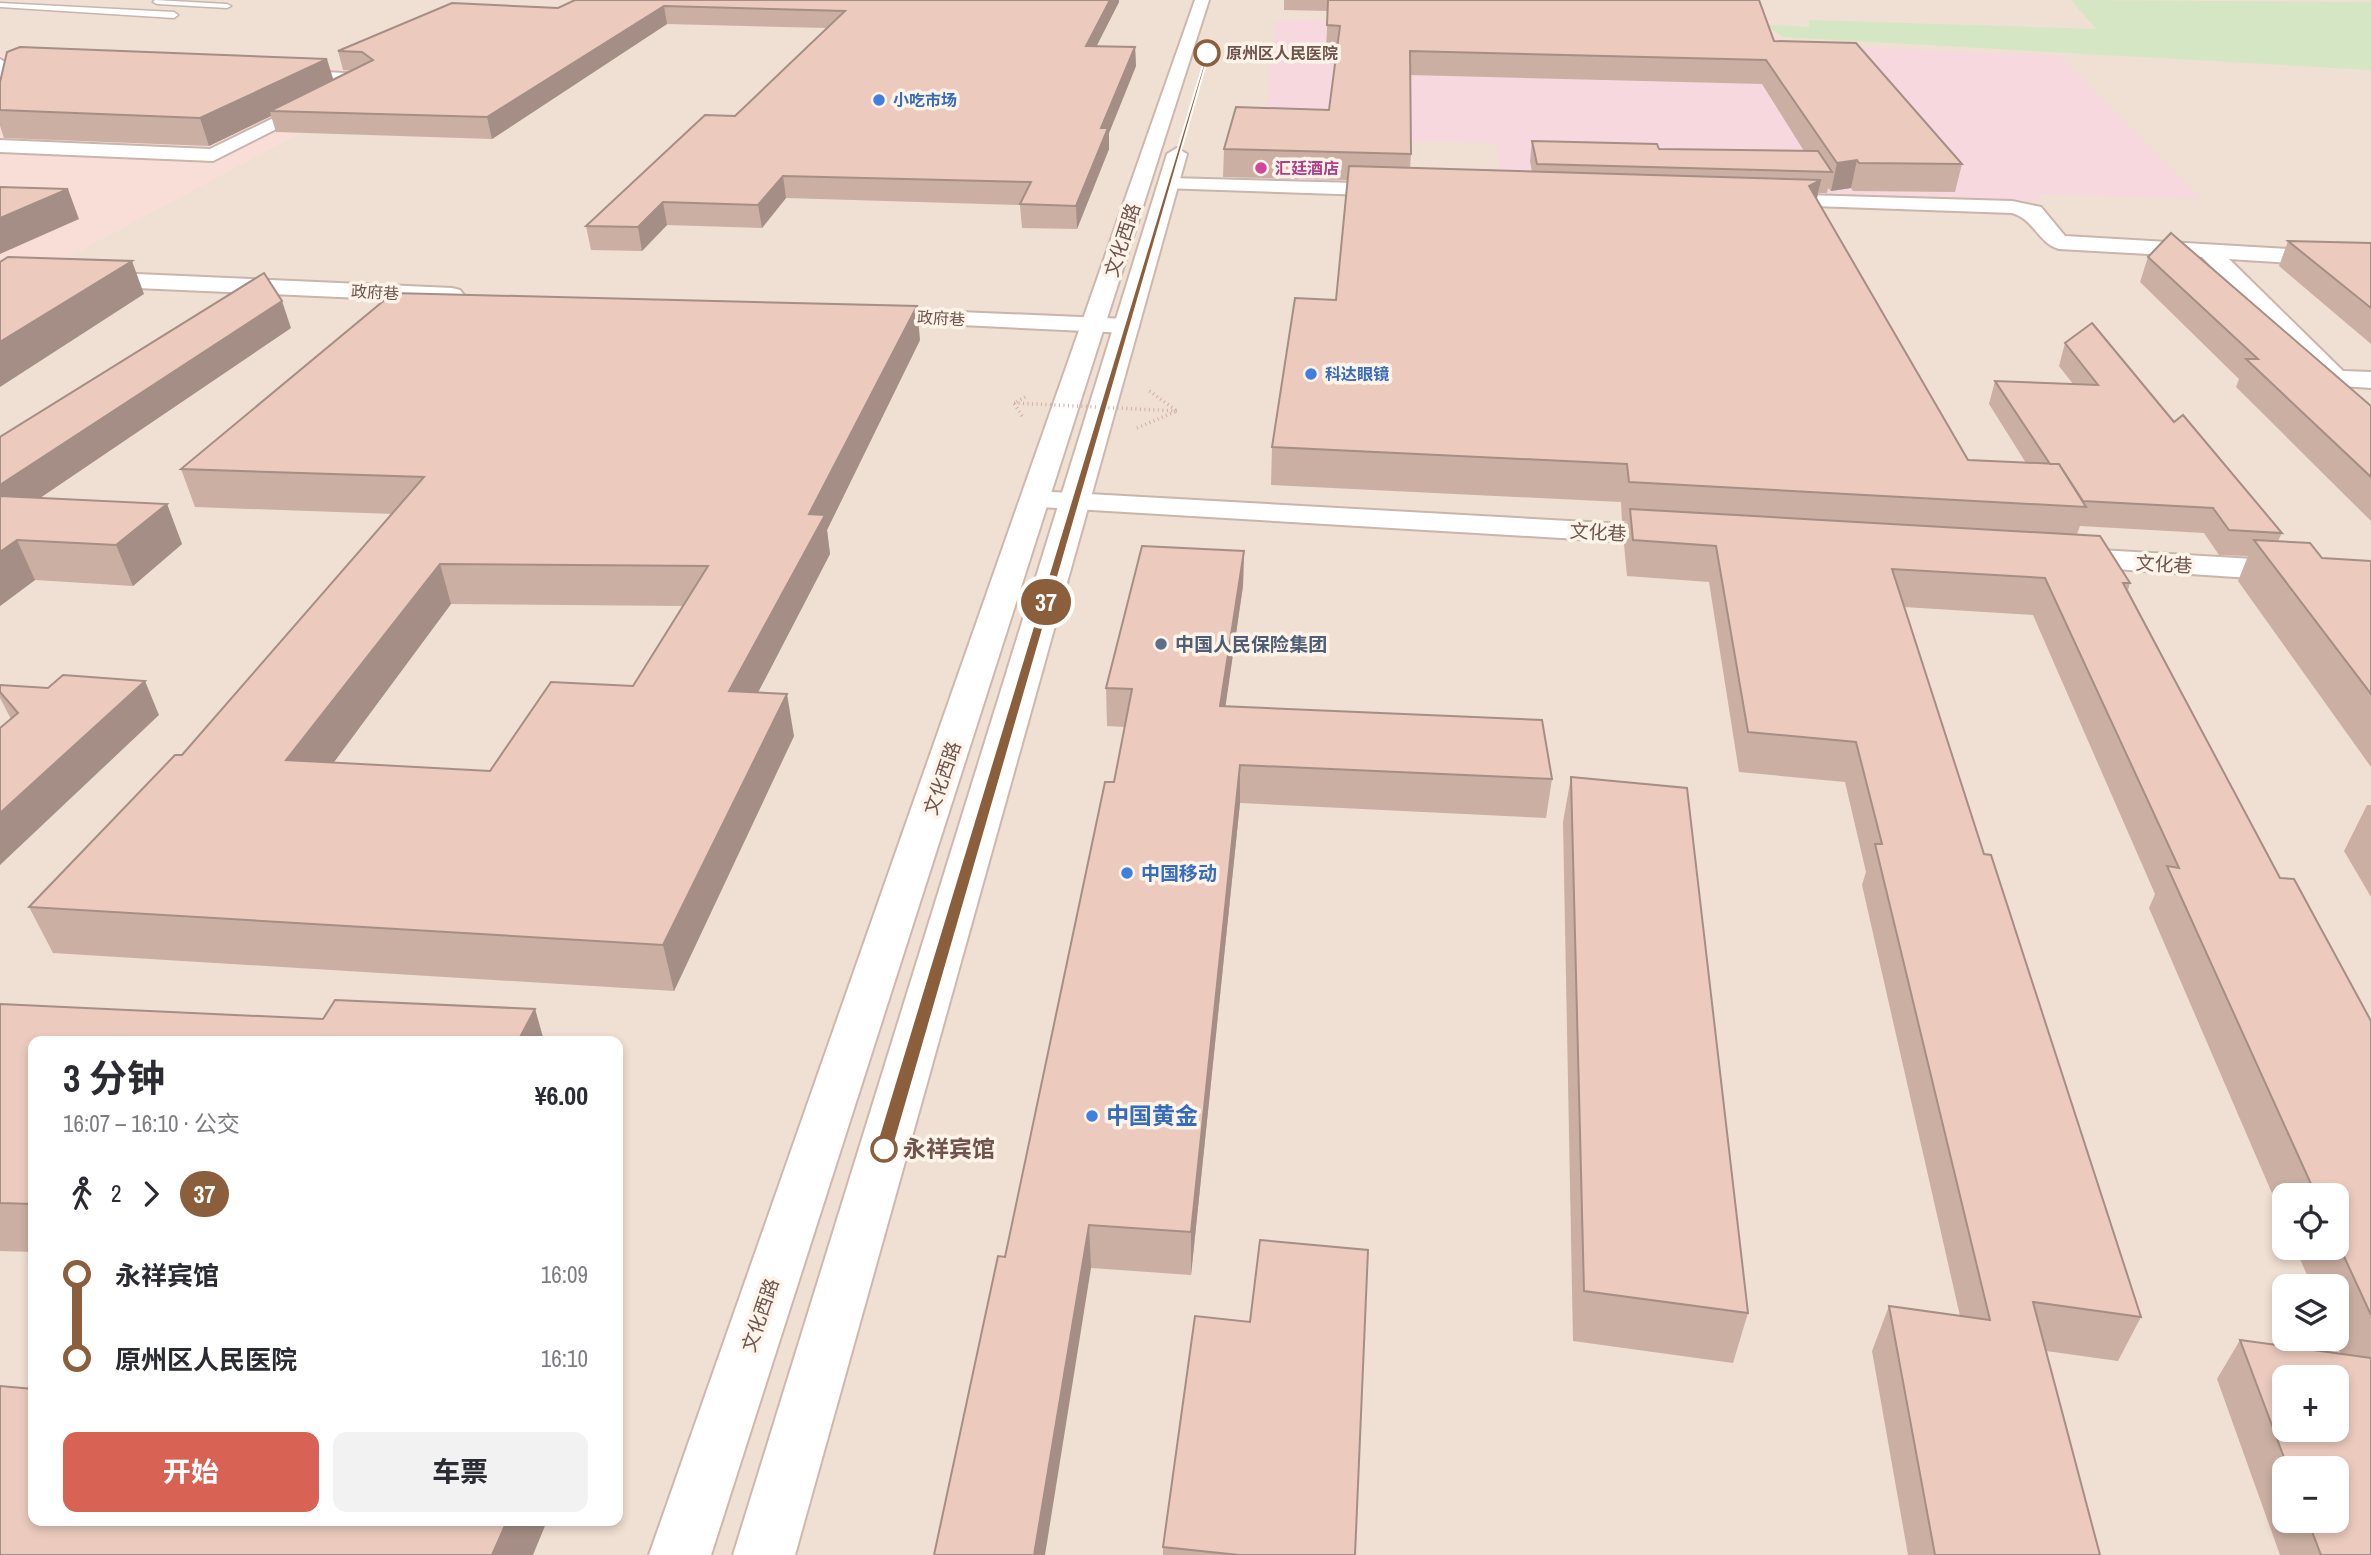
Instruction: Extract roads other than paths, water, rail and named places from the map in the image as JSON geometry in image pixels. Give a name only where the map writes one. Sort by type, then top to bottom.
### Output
[{"type":"main road","name":"文化西路","points":[[764,1555],[1075,502],[1111,326],[1202,0]]},
{"type":"main road","name":"文化西路","points":[[680,1555],[1035,500],[1169,184],[1222,0]]},
{"type":"main road","points":[[0,146],[214,155],[367,79],[259,74]]},
{"type":"main road","points":[[1169,184],[1418,191]]},
{"type":"main road","points":[[1749,200],[2012,206],[2033,212],[2059,242],[2371,261]]},
{"type":"main road","points":[[2208,251],[2336,379],[2371,380]]},
{"type":"main road","name":"政府巷","points":[[0,275],[481,297]]},
{"type":"main road","points":[[209,307],[244,286]]},
{"type":"main road","name":"政府巷","points":[[843,313],[1111,326]]},
{"type":"main road","name":"文化巷","points":[[1035,500],[1702,538]]},
{"type":"main road","name":"文化巷","points":[[2037,557],[2371,576]]},
{"type":"lane","points":[[151,2],[228,6]]},
{"type":"lane","points":[[0,5],[174,15]]},
{"type":"place","name":"原州区人民医院","points":[[1207,53]]},
{"type":"place","name":"小吃市场","points":[[879,100]]},
{"type":"place","name":"汇廷酒店","points":[[1261,168]]},
{"type":"place","name":"科达眼镜","points":[[1311,374]]},
{"type":"place","name":"中国人民保险集团","points":[[1161,644]]},
{"type":"place","name":"中国移动","points":[[1127,873]]},
{"type":"place","name":"中国黄金","points":[[1092,1116]]},
{"type":"place","name":"永祥宾馆","points":[[884,1149]]}]
